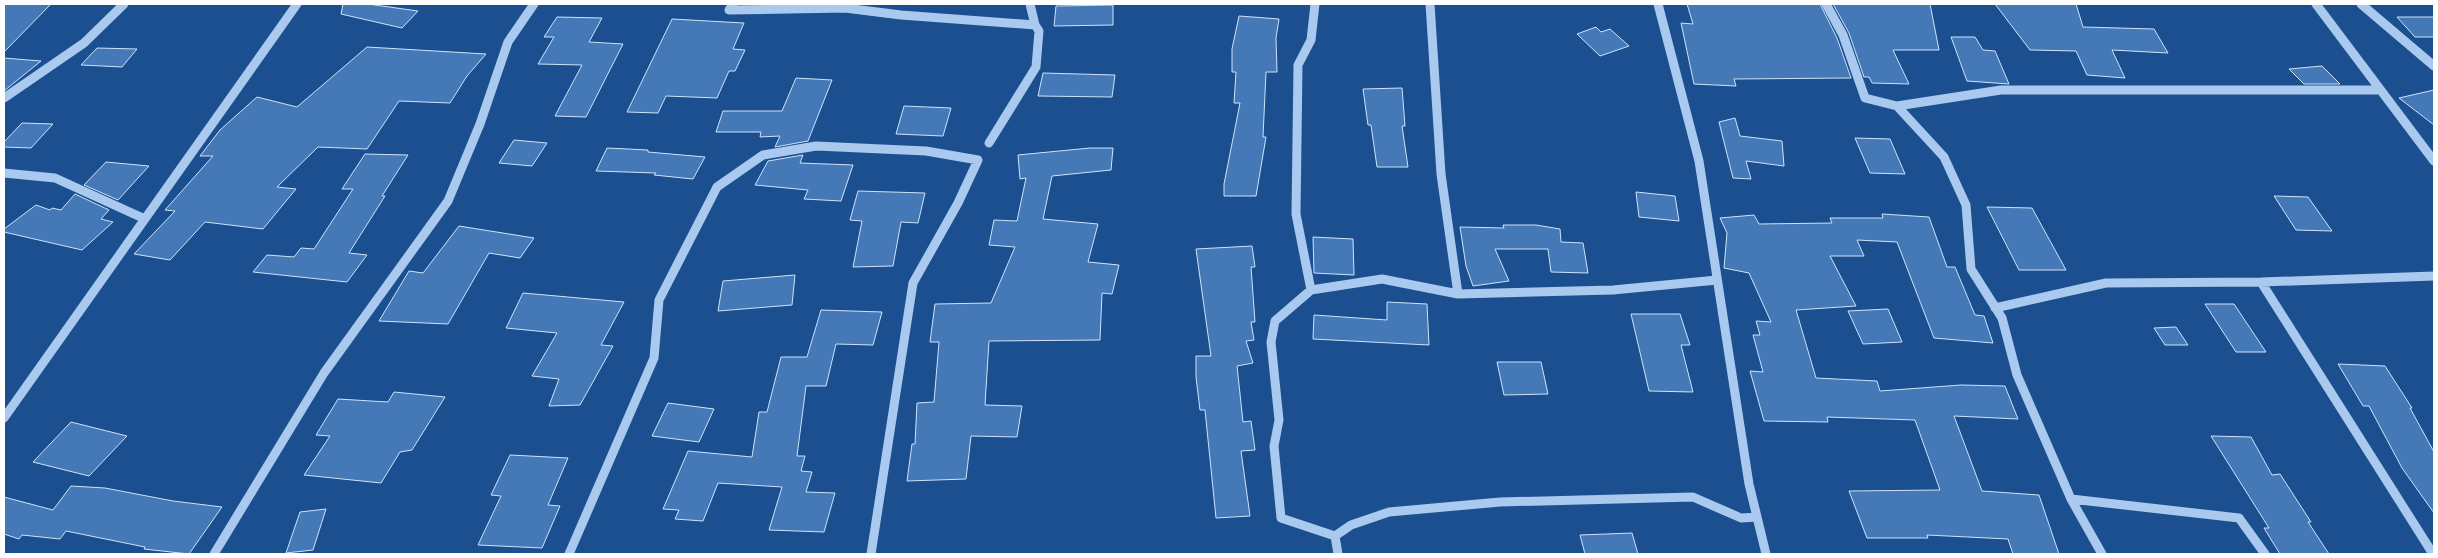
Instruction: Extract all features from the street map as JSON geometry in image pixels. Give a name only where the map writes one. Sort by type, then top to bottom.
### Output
[{"type":"street","points":[[4,98],[84,43],[124,4]]},
{"type":"street","points":[[4,418],[297,4]]},
{"type":"street","points":[[214,554],[324,373],[448,201],[480,124],[508,42],[534,4]]},
{"type":"street","points":[[733,4],[729,10],[844,8],[901,15],[1035,25]]},
{"type":"street","points":[[989,143],[1036,66],[1039,30],[1035,25],[1030,4]]},
{"type":"street","points":[[1311,290],[1296,214],[1298,66],[1311,40],[1315,4]]},
{"type":"street","points":[[1430,4],[1441,174],[1458,294]]},
{"type":"street","points":[[1658,4],[1700,161],[1749,484],[1766,554]]},
{"type":"street","points":[[1826,4],[1843,35],[1865,98],[1897,106],[2001,90],[2380,90]]},
{"type":"street","points":[[2316,4],[2434,161]]},
{"type":"street","points":[[2361,4],[2434,66]]},
{"type":"street","points":[[1897,106],[1944,157],[1966,205],[1971,269],[1995,308],[2008,336],[2017,375],[2072,499],[2073,506],[2102,554]]},
{"type":"street","points":[[569,554],[654,358],[659,300],[717,187],[763,155],[816,146],[926,151],[978,160],[958,203],[913,283],[871,554]]},
{"type":"street","points":[[4,173],[55,178],[145,219]]},
{"type":"street","points":[[1995,308],[2106,283],[2261,282],[2434,276]]},
{"type":"street","points":[[1335,536],[1281,518],[1274,446],[1279,420],[1275,362],[1271,342],[1275,321],[1311,290],[1382,279],[1458,294],[1613,290],[1717,280]]},
{"type":"street","points":[[2261,282],[2434,554]]},
{"type":"street","points":[[1335,536],[1351,526],[1389,512],[1500,502],[1693,497],[1741,518],[1757,517]]},
{"type":"street","points":[[2072,499],[2238,518],[2265,554]]},
{"type":"street","points":[[1335,536],[1338,554]]},
{"type":"building","points":[[4,4],[51,4],[4,52]]},
{"type":"building","points":[[343,4],[368,4],[418,11],[402,28],[341,14]]},
{"type":"building","points":[[1687,4],[1820,4],[1837,38],[1851,78],[1734,79],[1736,86],[1694,84],[1681,23],[1693,24]]},
{"type":"building","points":[[1833,4],[1930,4],[1939,50],[1893,50],[1909,84],[1872,83],[1869,77],[1864,77],[1849,33]]},
{"type":"building","points":[[1995,4],[2076,4],[2083,27],[2154,29],[2168,53],[2112,50],[2125,78],[2087,75],[2076,51],[2030,50]]},
{"type":"building","points":[[1113,5],[1113,25],[1054,26],[1056,6]]},
{"type":"building","points":[[1239,16],[1279,19],[1276,38],[1277,72],[1266,72],[1263,137],[1266,137],[1256,196],[1224,196],[1224,184],[1240,103],[1234,103],[1236,72],[1232,72],[1232,49]]},
{"type":"building","points":[[557,17],[602,18],[589,42],[623,44],[586,117],[555,116],[582,65],[538,64],[554,37],[544,37]]},
{"type":"building","points":[[2397,17],[2434,17],[2434,37],[2415,37]]},
{"type":"building","points":[[672,19],[744,23],[733,49],[745,50],[735,71],[729,71],[717,98],[666,96],[658,113],[627,112]]},
{"type":"building","points":[[1596,27],[1601,32],[1610,29],[1629,46],[1600,56],[1577,34]]},
{"type":"building","points":[[1951,37],[1975,37],[1983,50],[1995,51],[2009,84],[1967,81]]},
{"type":"building","points":[[367,47],[486,54],[467,76],[450,103],[399,101],[367,149],[318,147],[277,187],[296,189],[263,229],[205,222],[170,260],[134,254],[175,211],[165,210],[213,156],[200,156],[220,130],[257,97],[297,107]]},
{"type":"building","points":[[97,48],[137,49],[122,67],[81,65]]},
{"type":"building","points":[[4,58],[41,61],[4,91]]},
{"type":"building","points":[[2322,66],[2340,84],[2304,84],[2289,69]]},
{"type":"building","points":[[1043,73],[1115,75],[1112,97],[1038,96]]},
{"type":"building","points":[[796,78],[832,80],[808,141],[775,147],[780,136],[760,137],[761,132],[716,132],[723,111],[782,111]]},
{"type":"building","points":[[1402,88],[1405,126],[1402,126],[1408,167],[1377,167],[1371,125],[1368,125],[1363,89]]},
{"type":"building","points":[[2434,90],[2434,125],[2399,98]]},
{"type":"building","points":[[904,106],[951,108],[943,136],[896,134]]},
{"type":"building","points":[[1735,118],[1740,136],[1782,141],[1784,166],[1746,161],[1751,179],[1733,178],[1719,122]]},
{"type":"building","points":[[22,123],[53,124],[31,148],[4,147],[4,142]]},
{"type":"building","points":[[1855,138],[1890,139],[1905,174],[1870,173]]},
{"type":"building","points":[[514,140],[547,143],[532,166],[499,163]]},
{"type":"building","points":[[607,148],[648,150],[648,152],[705,157],[693,179],[654,175],[656,173],[596,171]]},
{"type":"building","points":[[1090,148],[1113,148],[1111,170],[1052,176],[1043,219],[1098,224],[1088,262],[1119,265],[1112,294],[1102,293],[1100,340],[989,341],[985,405],[1022,406],[1017,437],[971,436],[966,479],[907,481],[912,444],[915,444],[917,403],[934,402],[939,342],[930,342],[935,304],[991,303],[1015,247],[989,245],[994,220],[1017,221],[1026,178],[1020,179],[1018,155]]},
{"type":"building","points":[[365,154],[408,155],[349,253],[367,255],[347,282],[253,272],[267,255],[294,257],[301,248],[314,249],[353,189],[342,189]]},
{"type":"building","points":[[803,155],[800,163],[853,165],[841,201],[804,199],[808,190],[755,185],[768,161]]},
{"type":"building","points":[[106,162],[149,166],[118,200],[84,185]]},
{"type":"building","points":[[858,191],[925,193],[918,223],[901,222],[893,266],[853,267],[862,221],[850,220]]},
{"type":"building","points":[[1636,192],[1675,196],[1679,221],[1639,217]]},
{"type":"building","points":[[75,194],[109,210],[101,219],[113,222],[82,250],[4,232],[4,229],[36,205],[50,210],[52,208],[61,210]]},
{"type":"building","points":[[2274,196],[2308,197],[2332,231],[2296,230]]},
{"type":"building","points":[[1987,207],[2032,208],[2066,270],[2019,270]]},
{"type":"building","points":[[1882,214],[1929,217],[1947,267],[1955,267],[1975,315],[1984,316],[1993,343],[1934,338],[1897,242],[1857,240],[1864,256],[1830,256],[1856,306],[1796,310],[1816,378],[1877,381],[1880,391],[1961,385],[2005,386],[2018,419],[1954,416],[1982,491],[2039,495],[2059,554],[2013,554],[2008,539],[1927,535],[1928,538],[1867,538],[1849,491],[1940,490],[1915,420],[1827,417],[1828,422],[1764,421],[1750,371],[1763,372],[1753,335],[1760,335],[1756,321],[1771,322],[1749,273],[1724,268],[1727,233],[1720,218],[1754,215],[1759,224],[1832,223],[1830,218],[1883,218]]},
{"type":"building","points":[[1503,225],[1536,225],[1560,229],[1561,242],[1583,243],[1588,273],[1551,272],[1548,249],[1495,249],[1509,281],[1473,286],[1466,266],[1460,227],[1504,228]]},
{"type":"building","points":[[459,226],[534,238],[520,258],[489,253],[448,324],[379,321],[409,271],[423,273]]},
{"type":"building","points":[[1313,237],[1353,239],[1354,275],[1314,273]]},
{"type":"building","points":[[1252,246],[1255,267],[1251,267],[1255,322],[1251,322],[1254,340],[1246,341],[1253,363],[1237,366],[1243,422],[1251,421],[1255,450],[1241,451],[1250,516],[1216,518],[1205,410],[1200,410],[1196,377],[1196,356],[1211,356],[1196,249]]},
{"type":"building","points":[[795,275],[792,305],[718,311],[723,281]]},
{"type":"building","points":[[523,293],[624,302],[601,345],[613,346],[580,405],[549,406],[559,379],[532,376],[557,333],[506,328]]},
{"type":"building","points":[[1387,302],[1427,304],[1429,345],[1313,339],[1314,315],[1387,320]]},
{"type":"building","points":[[2205,304],[2234,304],[2266,352],[2236,352]]},
{"type":"building","points":[[1888,309],[1902,342],[1863,344],[1848,311]]},
{"type":"building","points":[[821,310],[882,312],[873,345],[836,344],[826,386],[806,386],[797,456],[805,456],[801,471],[812,472],[806,492],[835,493],[824,532],[769,530],[782,487],[718,483],[703,521],[675,519],[679,510],[663,509],[688,451],[752,457],[759,412],[767,412],[781,357],[807,357]]},
{"type":"building","points":[[1631,314],[1680,314],[1690,345],[1681,345],[1693,392],[1649,391]]},
{"type":"building","points":[[2176,327],[2188,345],[2165,345],[2154,328]]},
{"type":"building","points":[[1497,362],[1541,362],[1548,394],[1504,395]]},
{"type":"building","points":[[2338,364],[2385,366],[2412,408],[2410,408],[2434,452],[2434,513],[2402,468],[2369,406],[2363,406]]},
{"type":"building","points":[[394,392],[445,397],[412,450],[400,452],[381,483],[304,475],[330,436],[316,435],[338,399],[388,402]]},
{"type":"building","points":[[668,403],[714,409],[699,442],[652,436]]},
{"type":"building","points":[[71,422],[127,436],[89,476],[33,462]]},
{"type":"building","points":[[2211,436],[2251,437],[2272,475],[2280,474],[2329,554],[2280,554],[2264,528],[2269,528]]},
{"type":"building","points":[[510,455],[568,458],[548,505],[560,506],[542,548],[478,545],[501,496],[491,495]]},
{"type":"building","points":[[71,486],[105,488],[173,501],[222,507],[189,554],[144,549],[145,547],[66,531],[60,539],[22,535],[19,539],[4,534],[4,497],[53,510]]},
{"type":"building","points":[[326,509],[313,550],[286,553],[300,512]]},
{"type":"building","points":[[1632,533],[1638,554],[1585,554],[1580,535]]}]
